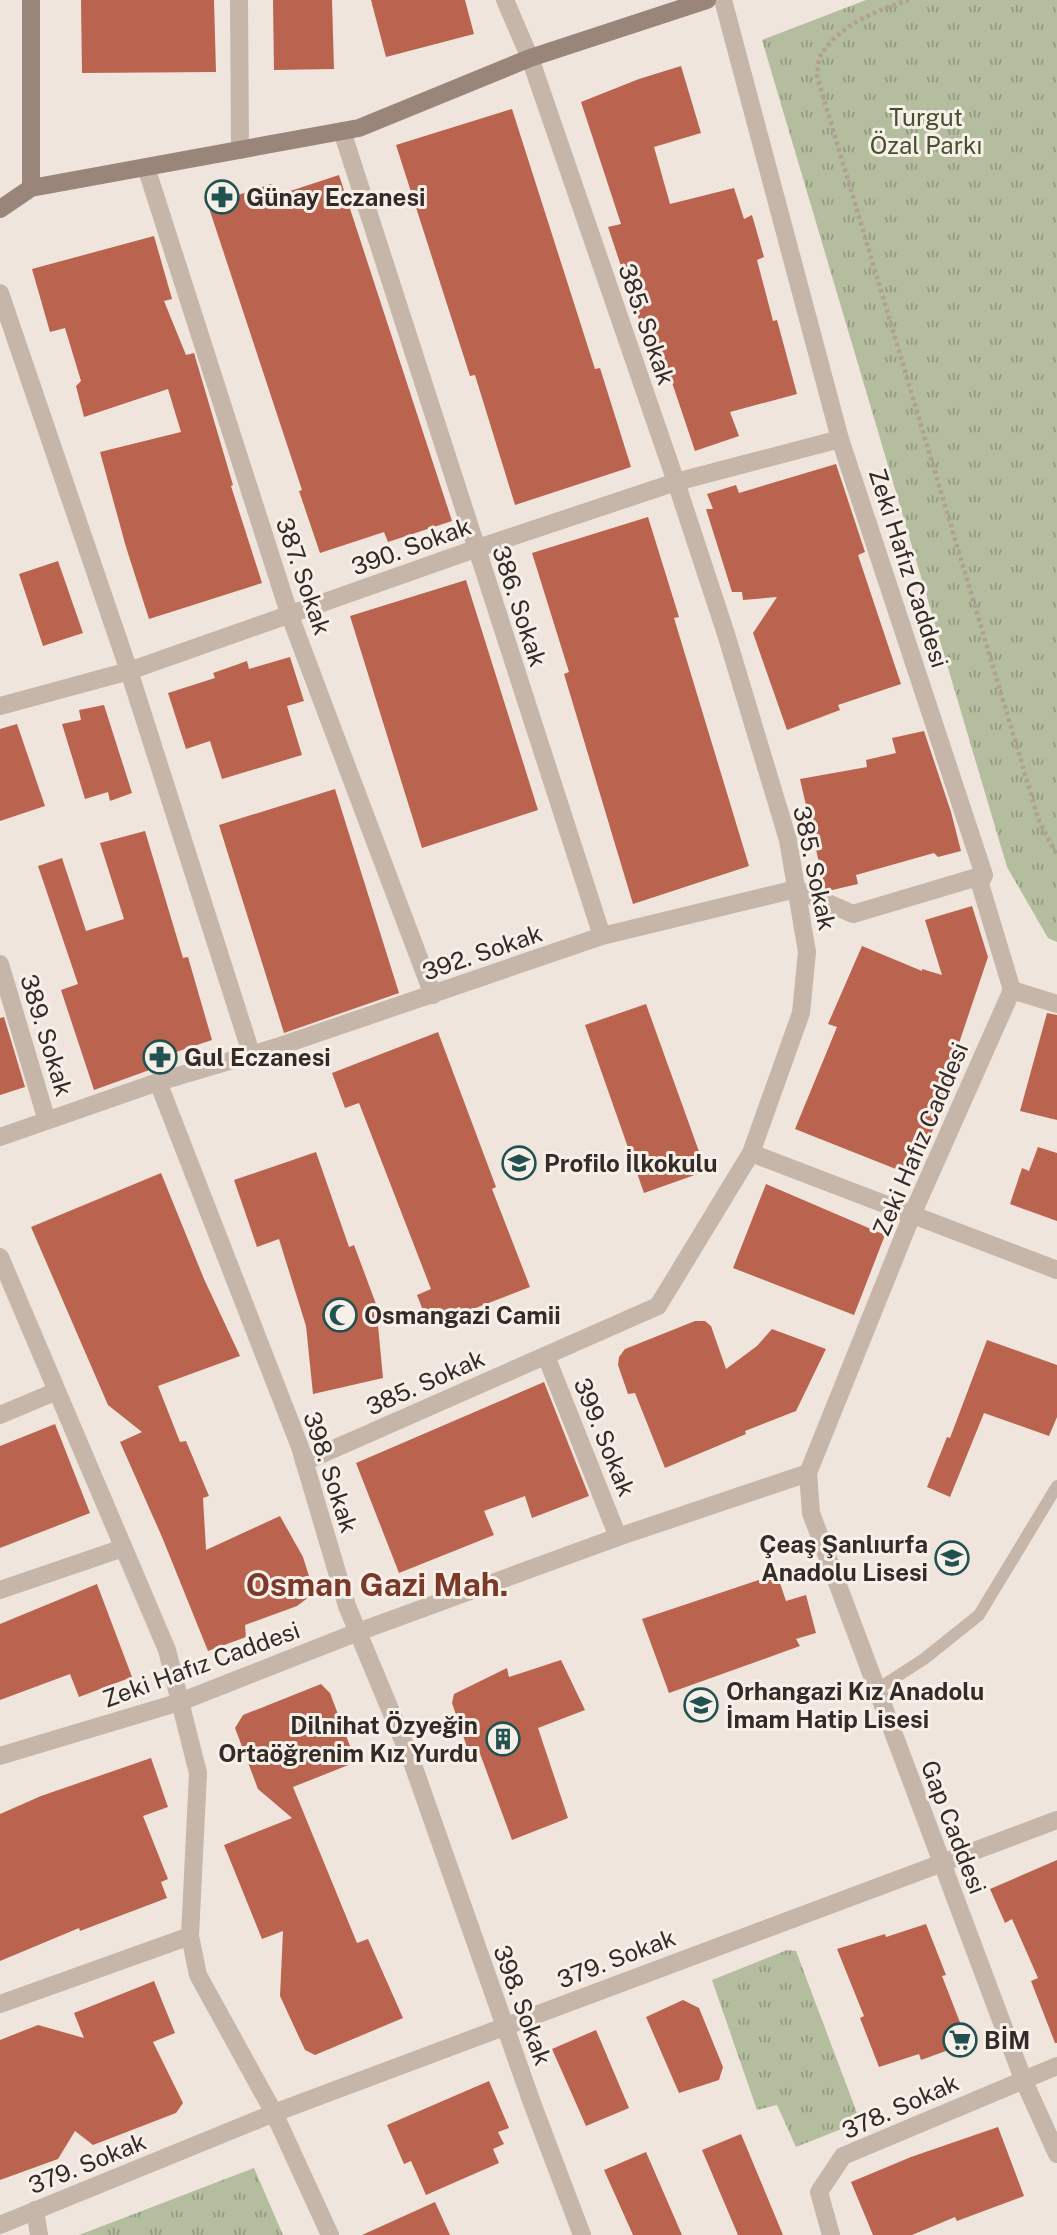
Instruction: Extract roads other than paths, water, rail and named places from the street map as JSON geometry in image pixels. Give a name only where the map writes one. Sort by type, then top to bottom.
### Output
[{"type":"main road","points":[[31,0],[31,188]]},
{"type":"main road","points":[[0,209],[31,188],[359,128],[530,58],[707,0]]},
{"type":"street","points":[[239,0],[240,150]]},
{"type":"street","name":"385. Sokak","points":[[304,1462],[658,1307],[751,1153],[801,1013],[807,952],[788,840],[726,634],[676,482],[530,58],[505,0]]},
{"type":"street","name":"Zeki Hafız Caddesi","points":[[0,1756],[180,1702],[358,1632],[618,1537],[808,1473],[912,1215],[1012,990],[981,884],[984,875],[840,439],[723,0]]},
{"type":"street","name":"386. Sokak","points":[[342,131],[602,936]]},
{"type":"street","name":"387. Sokak","points":[[146,167],[290,615],[433,995]]},
{"type":"street","points":[[0,293],[129,671],[251,1054]]},
{"type":"street","name":"390. Sokak","points":[[0,706],[129,671],[475,549],[676,482],[840,439]]},
{"type":"street","points":[[796,889],[853,914],[984,875]]},
{"type":"street","name":"392. Sokak","points":[[0,1138],[158,1082],[433,995],[602,936],[796,889]]},
{"type":"street","name":"389. Sokak","points":[[0,964],[47,1121]]},
{"type":"street","points":[[1012,990],[1057,1004]]},
{"type":"street","name":"398. Sokak","points":[[158,1082],[304,1462],[347,1606],[412,1762],[582,2235]]},
{"type":"street","points":[[751,1153],[1057,1270]]},
{"type":"street","points":[[0,1257],[167,1650],[198,1773],[190,1936],[198,1975],[274,2113],[330,2235]]},
{"type":"street","name":"399. Sokak","points":[[546,1356],[618,1537]]},
{"type":"street","points":[[0,1415],[57,1391]]},
{"type":"street","name":"Gap Caddesi","points":[[808,1473],[810,1513],[1023,2079],[1057,2154]]},
{"type":"street","points":[[0,1590],[123,1548]]},
{"type":"street","name":"379. Sokak","points":[[0,2225],[274,2113],[1057,1819]]},
{"type":"street","points":[[0,2004],[190,1936]]},
{"type":"street","name":"378. Sokak","points":[[831,2235],[818,2192],[843,2156],[1057,2066]]},
{"type":"street","points":[[35,2210],[39,2235]]},
{"type":"lane","points":[[876,1690],[924,1659],[979,1615],[1057,1486]]},
{"type":"place","name":"Günay Eczanesi","points":[[222,197]]},
{"type":"place","name":"Gul Eczanesi","points":[[160,1057]]},
{"type":"place","name":"Profilo İlkokulu","points":[[519,1163]]},
{"type":"place","name":"Osmangazi Camii","points":[[340,1315]]},
{"type":"place","name":"Çeaş Şanlıurfa Anadolu Lisesi","points":[[952,1558]]},
{"type":"place","name":"Orhangazi Kız Anadolu İmam Hatip Lisesi","points":[[701,1705]]},
{"type":"place","name":"Dilnihat Özyeğin Ortaöğrenim Kız Yurdu","points":[[503,1739]]},
{"type":"place","name":"BİM","points":[[960,2040]]},
{"type":"district","name":"Osman Gazi Mah.","points":[[377,1584]]},
{"type":"park label","name":"Turgut Özal Parkı","points":[[926,131]]}]
